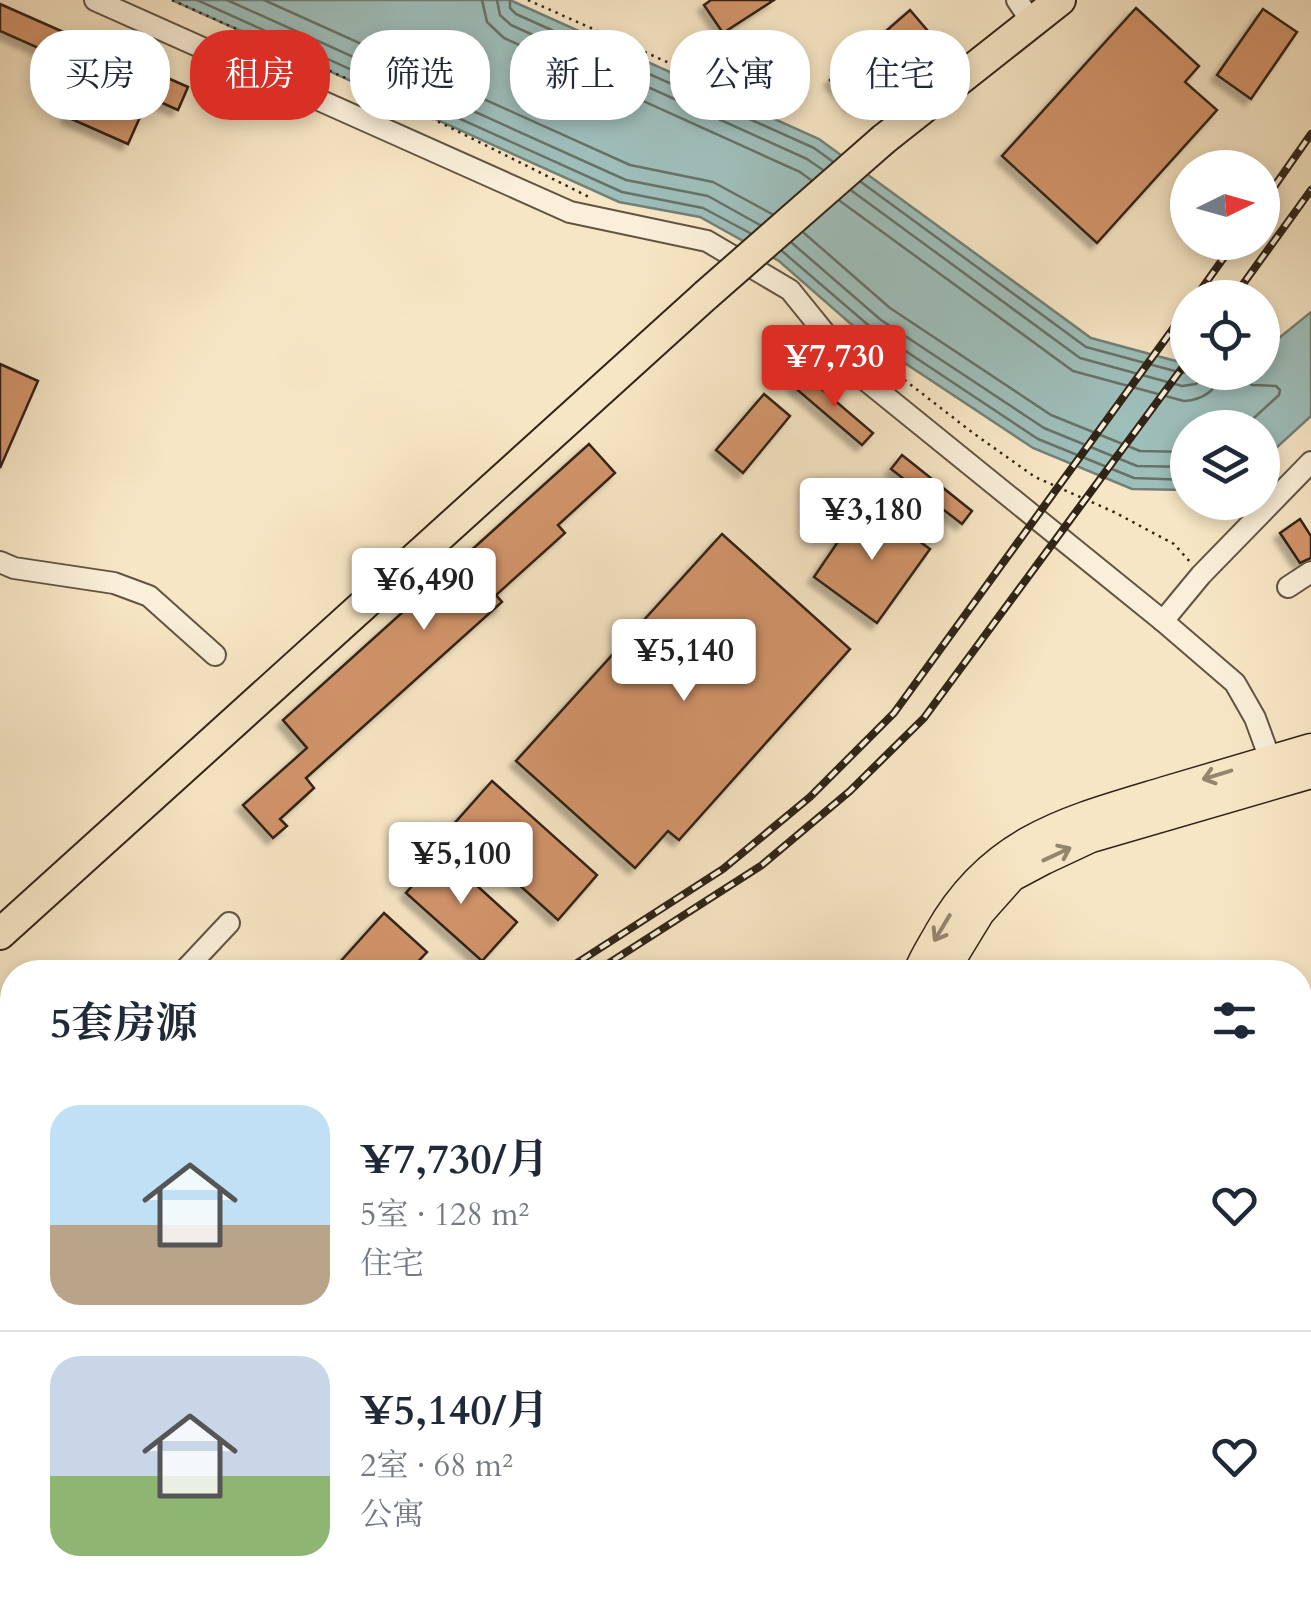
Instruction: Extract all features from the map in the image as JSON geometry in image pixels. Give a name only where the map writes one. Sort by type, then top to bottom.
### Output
[{"type":"highway","points":[[884,139],[1060,0]]},
{"type":"highway","points":[[0,934],[1030,5]]},
{"type":"main road","points":[[924,960],[946,919],[972,885],[1004,855],[1038,834],[1095,812],[1311,748]]},
{"type":"main road","points":[[951,960],[980,913],[1012,878],[1044,860],[1091,838],[1311,774]]},
{"type":"street","points":[[96,0],[570,212],[707,241],[790,290],[858,374],[1235,683],[1270,760]]},
{"type":"street","points":[[1162,621],[1311,462]]},
{"type":"street","points":[[0,562],[14,568],[114,583],[150,596],[216,656]]},
{"type":"street","points":[[1288,587],[1311,572]]},
{"type":"street","points":[[194,960],[229,923]]},
{"type":"path","points":[[172,0],[399,102],[591,198]]},
{"type":"path","points":[[528,0],[670,63]]},
{"type":"path","points":[[850,338],[1036,477],[1174,544],[1201,576]]},
{"type":"water","points":[[172,0],[510,0],[577,30],[510,30],[510,120],[650,120],[650,63],[670,72],[670,120],[777,120],[819,139],[1091,338],[1170,359],[1170,390],[1280,390],[1280,337],[1311,312],[1311,416],[1280,444],[1280,410],[1170,410],[1170,490],[1132,489],[1033,448],[867,338],[779,261],[700,217],[619,202],[438,120],[490,120],[490,30],[350,30],[350,80],[330,71],[330,30],[238,30]]},
{"type":"building","points":[[711,0],[774,0],[728,30],[721,30],[704,5]]},
{"type":"building","points":[[0,4],[59,30],[30,30],[30,44],[0,31]]},
{"type":"building","points":[[1136,8],[1199,66],[1185,82],[1217,110],[1181,150],[1170,150],[1170,162],[1097,243],[1002,156]]},
{"type":"building","points":[[1263,9],[1297,32],[1251,99],[1217,75]]},
{"type":"building","points":[[910,10],[927,30],[887,30]]},
{"type":"building","points":[[170,79],[188,87],[178,110],[170,106]]},
{"type":"building","points":[[74,120],[139,120],[128,144]]},
{"type":"building","points":[[0,364],[38,381],[0,468]]},
{"type":"building","points":[[805,375],[873,433],[862,445],[794,387]]},
{"type":"building","points":[[764,394],[790,416],[743,473],[716,450]]},
{"type":"building","points":[[589,444],[615,473],[558,525],[565,533],[496,595],[502,602],[306,778],[314,788],[280,819],[287,826],[273,838],[243,805],[307,748],[283,720]]},
{"type":"building","points":[[902,455],[972,511],[962,524],[891,469]]},
{"type":"building","points":[[865,502],[930,549],[877,623],[814,577]]},
{"type":"building","points":[[1300,519],[1311,536],[1311,558],[1300,563],[1280,533]]},
{"type":"building","points":[[722,534],[850,649],[679,840],[668,831],[635,868],[516,761]]},
{"type":"building","points":[[492,781],[597,875],[558,920],[453,825]]},
{"type":"building","points":[[441,853],[517,922],[481,960],[406,893]]},
{"type":"building","points":[[384,913],[427,952],[419,960],[342,960]]},
{"type":"railway","points":[[1280,178],[1311,134]]},
{"type":"railway","points":[[1246,280],[1311,190]]},
{"type":"railway","points":[[1208,280],[1222,260]]},
{"type":"railway","points":[[582,960],[723,869],[810,797],[894,713],[1170,333]]},
{"type":"railway","points":[[614,960],[762,865],[850,791],[924,718],[1170,384]]}]
